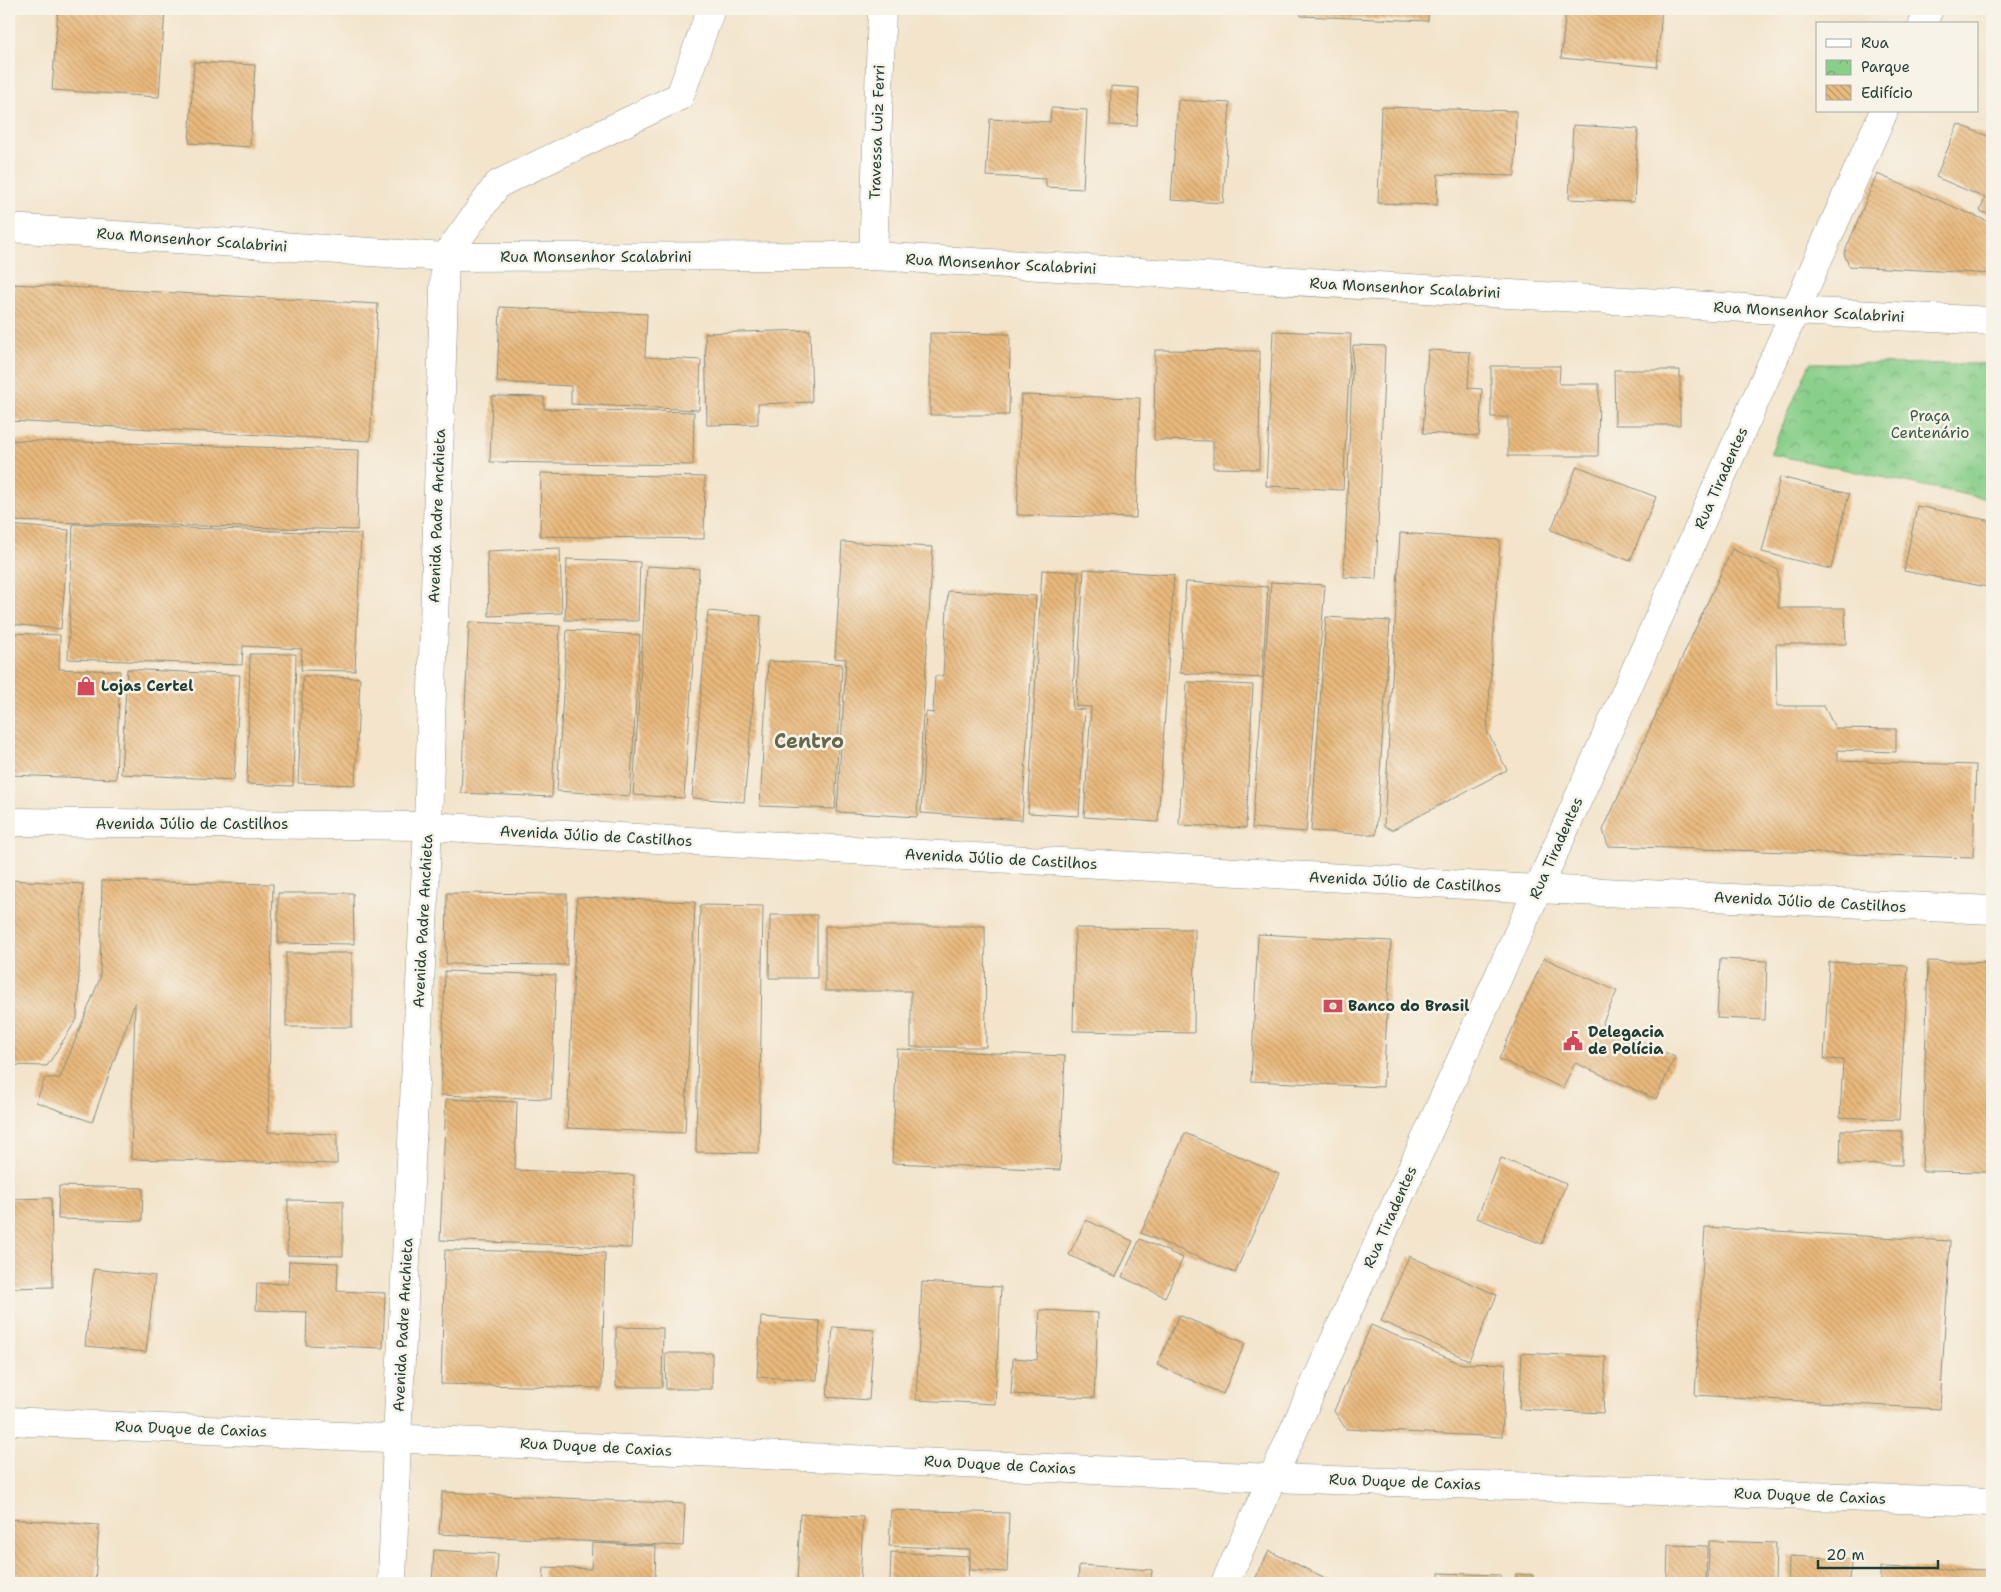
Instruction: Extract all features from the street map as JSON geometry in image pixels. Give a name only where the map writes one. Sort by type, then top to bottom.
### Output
[{"type":"street","points":[[445,257],[498,184],[680,96],[711,9]]},
{"type":"street","name":"Travessa Luiz Ferri","points":[[873,256],[882,9]]},
{"type":"street","points":[[1924,22],[1929,9]]},
{"type":"street","name":"Rua Tiradentes","points":[[1225,1583],[1538,889],[1884,112]]},
{"type":"street","name":"Rua Monsenhor Scalabrini","points":[[9,228],[445,257],[873,256],[1992,321]]},
{"type":"street","name":"Avenida Padre Anchieta","points":[[392,1583],[397,1438],[428,826],[445,257]]},
{"type":"street","name":"Avenida Júlio de Castilhos","points":[[9,822],[428,826],[1538,889],[1992,910]]},
{"type":"street","name":"Rua Duque de Caxias","points":[[9,1421],[1272,1478],[1992,1502]]},
{"type":"green space","name":"Praça Centenário","points":[[1810,363],[1992,364],[1992,500],[1770,454]]},
{"type":"building","points":[[58,9],[165,10],[159,97],[52,90]]},
{"type":"building","points":[[1301,9],[1429,9],[1428,21],[1301,16]]},
{"type":"building","points":[[1566,9],[1662,9],[1657,67],[1561,58]]},
{"type":"building","points":[[194,62],[255,65],[250,147],[189,143]]},
{"type":"building","points":[[1111,86],[1139,88],[1137,126],[1110,125]]},
{"type":"building","points":[[1178,100],[1230,103],[1223,203],[1171,200]]},
{"type":"building","points":[[1381,107],[1516,111],[1515,176],[1438,174],[1437,205],[1378,203]]},
{"type":"building","points":[[1051,108],[1087,110],[1083,189],[1046,187],[1046,179],[986,176],[990,119],[1050,122]]},
{"type":"building","points":[[1958,124],[1992,138],[1992,216],[1980,211],[1985,198],[1936,177]]},
{"type":"building","points":[[1573,125],[1638,129],[1634,202],[1569,199]]},
{"type":"building","points":[[1877,174],[1992,223],[1992,274],[1849,266],[1844,254]]},
{"type":"building","points":[[13,284],[378,304],[370,441],[9,421],[9,359]]},
{"type":"building","points":[[500,307],[647,314],[645,357],[701,360],[699,410],[571,404],[571,386],[497,382]]},
{"type":"building","points":[[810,330],[812,402],[758,404],[758,424],[707,425],[705,333]]},
{"type":"building","points":[[1273,331],[1351,334],[1343,490],[1266,486]]},
{"type":"building","points":[[930,333],[1010,334],[1009,415],[930,415]]},
{"type":"building","points":[[1353,345],[1385,346],[1376,579],[1344,577]]},
{"type":"building","points":[[1155,350],[1260,351],[1259,469],[1213,468],[1213,441],[1154,440]]},
{"type":"building","points":[[1428,350],[1470,352],[1468,388],[1482,389],[1479,436],[1423,433]]},
{"type":"building","points":[[1491,366],[1560,366],[1559,384],[1599,384],[1598,456],[1508,456],[1508,417],[1491,417]]},
{"type":"building","points":[[1614,370],[1680,370],[1680,425],[1615,425]]},
{"type":"building","points":[[1021,395],[1140,398],[1136,518],[1017,515]]},
{"type":"building","points":[[492,396],[544,397],[544,409],[694,412],[693,465],[490,462]]},
{"type":"building","points":[[9,440],[359,450],[357,530],[9,521]]},
{"type":"building","points":[[1577,466],[1656,497],[1630,561],[1551,530]]},
{"type":"building","points":[[541,473],[705,477],[704,539],[540,536]]},
{"type":"building","points":[[1780,477],[1849,494],[1831,569],[1762,552]]},
{"type":"building","points":[[1917,506],[1992,521],[1992,588],[1904,571]]},
{"type":"building","points":[[73,524],[361,534],[355,671],[301,670],[302,649],[243,646],[242,665],[68,659]]},
{"type":"building","points":[[9,525],[69,530],[61,629],[9,624]]},
{"type":"building","points":[[1400,533],[1500,540],[1487,731],[1507,770],[1392,830],[1384,826]]},
{"type":"building","points":[[842,542],[933,547],[917,817],[837,812],[846,659],[835,658]]},
{"type":"building","points":[[560,548],[562,613],[489,616],[487,551]]},
{"type":"building","points":[[1732,549],[1778,570],[1778,608],[1845,608],[1846,644],[1776,644],[1777,706],[1824,706],[1835,728],[1896,729],[1896,752],[1838,750],[1838,761],[1976,765],[1973,858],[1608,846],[1603,830]]},
{"type":"building","points":[[567,559],[640,562],[638,621],[565,620]]},
{"type":"building","points":[[647,566],[699,569],[684,798],[633,795]]},
{"type":"building","points":[[1084,569],[1174,575],[1158,822],[1084,817],[1091,707],[1076,706]]},
{"type":"building","points":[[1042,570],[1079,572],[1072,709],[1085,710],[1079,816],[1028,813]]},
{"type":"building","points":[[1186,582],[1268,587],[1262,678],[1180,673]]},
{"type":"building","points":[[1271,582],[1325,585],[1306,832],[1252,828]]},
{"type":"building","points":[[948,591],[1036,596],[1022,820],[921,813],[926,712],[933,713],[935,676],[943,676]]},
{"type":"building","points":[[708,611],[761,616],[744,802],[692,798]]},
{"type":"building","points":[[1326,617],[1390,621],[1376,835],[1311,831]]},
{"type":"building","points":[[469,622],[560,626],[552,797],[461,793]]},
{"type":"building","points":[[567,630],[640,635],[630,796],[557,791]]},
{"type":"building","points":[[9,633],[60,635],[59,669],[120,671],[116,779],[9,775]]},
{"type":"building","points":[[250,654],[296,654],[293,786],[247,784]]},
{"type":"building","points":[[768,661],[842,664],[835,809],[760,806]]},
{"type":"building","points":[[127,669],[240,675],[234,780],[121,774]]},
{"type":"building","points":[[303,676],[360,678],[355,785],[298,783]]},
{"type":"building","points":[[1187,682],[1253,685],[1246,828],[1179,825]]},
{"type":"building","points":[[9,880],[83,884],[77,1019],[47,1066],[9,1065]]},
{"type":"building","points":[[102,881],[273,884],[268,1132],[337,1134],[337,1164],[131,1159],[135,1002],[92,1122],[36,1102],[45,1078],[60,1078],[100,978]]},
{"type":"building","points":[[278,893],[353,893],[354,944],[278,943]]},
{"type":"building","points":[[447,893],[567,894],[567,965],[446,964]]},
{"type":"building","points":[[577,897],[695,902],[685,1133],[567,1128]]},
{"type":"building","points":[[700,905],[763,906],[759,1153],[696,1152]]},
{"type":"building","points":[[770,915],[817,915],[817,978],[769,978]]},
{"type":"building","points":[[825,926],[985,926],[986,1047],[911,1047],[911,991],[825,991]]},
{"type":"building","points":[[1075,928],[1195,929],[1194,1033],[1073,1031]]},
{"type":"building","points":[[1258,934],[1391,941],[1383,1087],[1251,1081]]},
{"type":"building","points":[[286,953],[352,953],[352,1027],[286,1027]]},
{"type":"building","name":"Delegacia de Polícia","points":[[1544,958],[1617,991],[1602,1024],[1675,1057],[1656,1099],[1575,1063],[1563,1088],[1499,1059]]},
{"type":"building","points":[[1720,959],[1767,961],[1765,1020],[1717,1018]]},
{"type":"building","points":[[1928,961],[1992,963],[1992,1172],[1922,1171]]},
{"type":"building","points":[[1829,962],[1908,966],[1899,1120],[1840,1117],[1843,1060],[1824,1059]]},
{"type":"building","points":[[445,971],[556,975],[551,1099],[441,1095]]},
{"type":"building","points":[[897,1049],[1065,1056],[1060,1170],[892,1163]]},
{"type":"building","points":[[446,1099],[517,1102],[515,1170],[634,1175],[631,1248],[440,1240]]},
{"type":"building","points":[[1841,1130],[1902,1131],[1902,1165],[1840,1164]]},
{"type":"building","points":[[1185,1133],[1279,1174],[1235,1273],[1141,1233]]},
{"type":"building","points":[[1501,1158],[1566,1184],[1542,1244],[1477,1218]]},
{"type":"building","points":[[59,1186],[143,1188],[142,1221],[58,1219]]},
{"type":"building","points":[[51,1198],[53,1287],[9,1288],[9,1199]]},
{"type":"building","points":[[288,1200],[343,1201],[343,1256],[287,1255]]},
{"type":"building","points":[[1086,1220],[1133,1241],[1116,1277],[1069,1255]]},
{"type":"building","points":[[1705,1227],[1950,1241],[1940,1409],[1695,1395]]},
{"type":"building","points":[[1140,1239],[1183,1258],[1165,1297],[1122,1277]]},
{"type":"building","points":[[445,1250],[605,1253],[602,1388],[441,1384]]},
{"type":"building","points":[[1409,1256],[1497,1295],[1469,1360],[1381,1321]]},
{"type":"building","points":[[289,1261],[338,1263],[337,1291],[385,1293],[383,1348],[306,1345],[307,1312],[256,1310],[257,1283],[288,1284]]},
{"type":"building","points":[[94,1269],[155,1276],[146,1352],[85,1346]]},
{"type":"building","points":[[922,1282],[1001,1287],[995,1404],[916,1400]]},
{"type":"building","points":[[1040,1310],[1098,1313],[1094,1398],[1011,1394],[1013,1358],[1037,1360]]},
{"type":"building","points":[[1179,1315],[1245,1343],[1223,1394],[1157,1365]]},
{"type":"building","points":[[761,1317],[820,1321],[817,1380],[757,1377]]},
{"type":"building","points":[[1371,1325],[1462,1364],[1506,1363],[1502,1437],[1346,1429],[1334,1411]]},
{"type":"building","points":[[616,1327],[663,1328],[662,1387],[616,1387]]},
{"type":"building","points":[[833,1327],[874,1330],[869,1400],[827,1397]]},
{"type":"building","points":[[665,1353],[712,1353],[712,1389],[666,1389]]},
{"type":"building","points":[[1522,1353],[1606,1357],[1603,1413],[1519,1409]]},
{"type":"building","points":[[442,1492],[685,1504],[683,1546],[439,1534]]},
{"type":"building","points":[[891,1510],[1009,1513],[1007,1572],[970,1570],[970,1549],[889,1546]]},
{"type":"building","points":[[800,1514],[863,1517],[860,1583],[797,1583]]},
{"type":"building","points":[[9,1519],[99,1525],[95,1583],[9,1583]]},
{"type":"building","points":[[1709,1541],[1776,1543],[1775,1583],[1708,1583]]},
{"type":"building","points":[[592,1543],[656,1546],[655,1580],[626,1579],[626,1583],[543,1583],[544,1567],[591,1569]]},
{"type":"building","points":[[1668,1545],[1707,1546],[1706,1583],[1667,1583]]},
{"type":"building","points":[[434,1550],[498,1554],[496,1583],[432,1583]]},
{"type":"building","points":[[1269,1551],[1336,1583],[1253,1583]]},
{"type":"building","points":[[891,1552],[969,1556],[968,1583],[890,1583]]},
{"type":"building","points":[[1789,1556],[1851,1559],[1850,1583],[1788,1583]]},
{"type":"building","points":[[1079,1565],[1152,1570],[1151,1583],[1078,1583]]},
{"type":"building","points":[[1880,1567],[1992,1570],[1992,1583],[1880,1583]]},
{"type":"building","points":[[1439,1573],[1500,1575],[1500,1583],[1439,1583]]},
{"type":"building","points":[[1516,1574],[1533,1575],[1533,1583],[1516,1583]]},
{"type":"place","name":"Lojas Certel","points":[[86,686]]},
{"type":"place","name":"Banco do Brasil","points":[[1333,1006]]},
{"type":"place","name":"Delegacia de Polícia","points":[[1573,1041]]},
{"type":"district","name":"Centro","points":[[809,741]]}]
